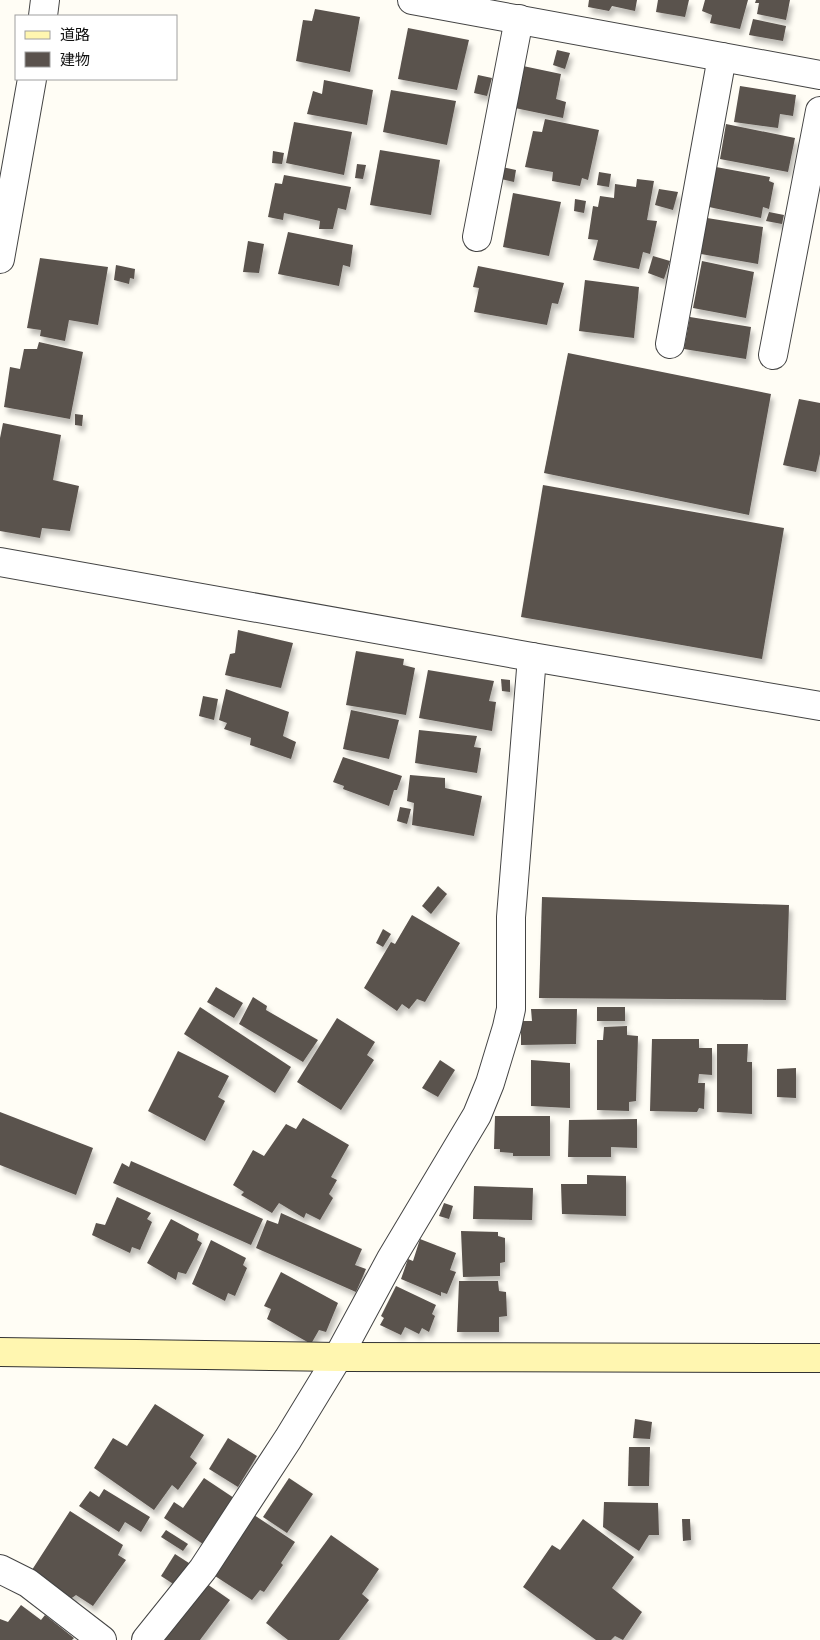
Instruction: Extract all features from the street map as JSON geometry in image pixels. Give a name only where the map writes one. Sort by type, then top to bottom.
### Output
[{"type":"street","points":[[43,15],[46,0]]},
{"type":"street","points":[[412,0],[820,75]]},
{"type":"street","points":[[478,236],[518,19]]},
{"type":"street","points":[[670,344],[722,57]]},
{"type":"street","points":[[0,259],[32,80]]},
{"type":"street","points":[[773,355],[820,111]]},
{"type":"street","points":[[0,562],[820,706]]},
{"type":"street","points":[[146,1640],[203,1569],[288,1439],[338,1357],[391,1259],[477,1115],[490,1083],[511,1009],[511,917],[532,656]]},
{"type":"street","points":[[0,1352],[338,1357],[820,1358]]},
{"type":"street","points":[[0,1570],[28,1583],[102,1640]]},
{"type":"building","points":[[589,0],[637,0],[635,11],[612,6],[609,11],[588,7]]},
{"type":"building","points":[[658,0],[689,0],[685,17],[656,12]]},
{"type":"building","points":[[705,0],[748,0],[740,29],[710,23],[712,15],[702,11]]},
{"type":"building","points":[[756,0],[790,0],[786,20],[757,14],[759,3],[755,3]]},
{"type":"building","points":[[315,9],[360,17],[350,72],[296,61],[303,20],[312,21]]},
{"type":"building","points":[[753,19],[786,26],[783,41],[749,35]]},
{"type":"building","points":[[408,28],[469,40],[457,90],[398,79]]},
{"type":"building","points":[[557,50],[570,53],[565,69],[553,65]]},
{"type":"building","points":[[523,66],[561,74],[556,99],[566,102],[563,118],[515,108]]},
{"type":"building","points":[[478,75],[492,78],[487,96],[474,93]]},
{"type":"building","points":[[324,80],[373,90],[367,125],[307,114],[313,91],[322,94]]},
{"type":"building","points":[[740,86],[796,95],[793,116],[780,114],[778,128],[734,122]]},
{"type":"building","points":[[391,90],[456,101],[447,145],[383,132]]},
{"type":"building","points":[[545,119],[599,130],[588,180],[582,178],[580,186],[552,181],[553,172],[525,167],[533,131],[542,132]]},
{"type":"building","points":[[294,122],[352,132],[344,175],[286,163]]},
{"type":"building","points":[[726,124],[795,138],[788,172],[720,159]]},
{"type":"building","points":[[380,150],[440,160],[431,215],[370,205]]},
{"type":"building","points":[[273,151],[284,153],[282,164],[272,163]]},
{"type":"building","points":[[357,164],[366,165],[363,179],[355,178]]},
{"type":"building","points":[[502,167],[516,170],[514,182],[501,179]]},
{"type":"building","points":[[716,167],[770,177],[769,181],[774,183],[769,209],[763,207],[761,218],[709,207]]},
{"type":"building","points":[[599,172],[611,174],[609,187],[597,185]]},
{"type":"building","points":[[284,175],[351,187],[346,210],[338,208],[333,229],[319,229],[320,221],[284,213],[283,220],[268,217],[275,183],[282,184]]},
{"type":"building","points":[[637,179],[654,181],[647,220],[657,221],[650,254],[643,252],[639,269],[593,260],[598,240],[588,239],[593,206],[598,207],[600,196],[614,198],[615,184],[636,187]]},
{"type":"building","points":[[659,189],[678,192],[673,210],[655,205]]},
{"type":"building","points":[[513,193],[561,202],[549,256],[503,247]]},
{"type":"building","points":[[575,199],[586,201],[584,213],[574,211]]},
{"type":"building","points":[[769,212],[784,215],[782,224],[766,221]]},
{"type":"building","points":[[707,218],[763,227],[758,264],[701,254]]},
{"type":"building","points":[[288,232],[353,245],[350,267],[343,265],[339,286],[278,274]]},
{"type":"building","points":[[248,241],[264,244],[259,273],[243,272]]},
{"type":"building","points":[[653,256],[670,261],[664,279],[648,273]]},
{"type":"building","points":[[40,258],[108,267],[98,325],[69,320],[65,341],[40,336],[41,330],[27,328]]},
{"type":"building","points":[[702,261],[754,272],[746,318],[693,308]]},
{"type":"building","points":[[116,265],[135,269],[134,279],[130,278],[129,284],[114,280]]},
{"type":"building","points":[[478,266],[564,283],[558,304],[552,303],[547,325],[474,312],[479,288],[473,287]]},
{"type":"building","points":[[585,280],[639,287],[634,338],[579,331]]},
{"type":"building","points":[[690,317],[751,327],[746,359],[684,349]]},
{"type":"building","points":[[39,342],[83,352],[70,419],[4,407],[10,367],[20,369],[24,349],[37,349]]},
{"type":"building","points":[[568,353],[771,394],[749,515],[544,473]]},
{"type":"building","points":[[799,399],[820,403],[820,454],[816,472],[783,465]]},
{"type":"building","points":[[75,414],[83,415],[82,426],[75,425]]},
{"type":"building","points":[[3,423],[61,435],[53,480],[79,486],[70,531],[42,528],[40,538],[0,531],[0,438]]},
{"type":"building","points":[[543,485],[784,528],[762,659],[521,617]]},
{"type":"building","points":[[238,630],[293,643],[281,688],[225,675],[230,654],[235,653]]},
{"type":"building","points":[[356,651],[404,659],[403,665],[415,668],[406,715],[346,705]]},
{"type":"building","points":[[428,670],[494,681],[489,701],[496,702],[492,731],[419,718]]},
{"type":"building","points":[[501,679],[510,680],[510,692],[502,691]]},
{"type":"building","points":[[226,689],[289,712],[283,736],[296,742],[291,759],[250,745],[251,738],[224,729],[227,723],[219,720]]},
{"type":"building","points":[[203,696],[218,699],[214,720],[199,716]]},
{"type":"building","points":[[351,710],[399,720],[389,759],[343,749]]},
{"type":"building","points":[[419,730],[477,736],[474,747],[481,748],[477,773],[415,763]]},
{"type":"building","points":[[343,757],[402,776],[397,790],[394,790],[389,806],[343,789],[344,786],[333,782]]},
{"type":"building","points":[[410,775],[445,778],[445,788],[482,796],[474,836],[412,825],[414,803],[407,801]]},
{"type":"building","points":[[400,807],[411,809],[407,824],[397,821]]},
{"type":"building","points":[[438,886],[447,894],[431,914],[422,906]]},
{"type":"building","points":[[542,897],[789,905],[786,1000],[539,998]]},
{"type":"building","points":[[412,915],[460,943],[425,1002],[417,999],[409,1009],[402,1004],[397,1011],[364,988],[391,942],[395,944]]},
{"type":"building","points":[[383,929],[391,934],[383,947],[376,943]]},
{"type":"building","points":[[216,987],[243,1003],[234,1018],[207,1002]]},
{"type":"building","points":[[253,997],[267,1006],[266,1010],[318,1040],[303,1062],[239,1024]]},
{"type":"building","points":[[200,1007],[291,1067],[275,1093],[184,1034]]},
{"type":"building","points":[[597,1007],[625,1007],[625,1021],[597,1021]]},
{"type":"building","points":[[531,1009],[577,1009],[576,1044],[521,1045],[521,1021],[532,1021]]},
{"type":"building","points":[[337,1018],[375,1042],[367,1055],[374,1060],[341,1110],[297,1082]]},
{"type":"building","points":[[627,1026],[627,1035],[638,1036],[636,1101],[629,1102],[629,1111],[597,1110],[597,1040],[603,1040],[604,1027]]},
{"type":"building","points":[[652,1039],[699,1039],[699,1048],[712,1048],[712,1075],[699,1074],[698,1083],[705,1083],[704,1109],[699,1108],[697,1112],[650,1111]]},
{"type":"building","points":[[717,1044],[748,1044],[747,1062],[752,1062],[752,1114],[717,1112]]},
{"type":"building","points":[[178,1051],[229,1076],[218,1097],[225,1101],[205,1141],[148,1111]]},
{"type":"building","points":[[440,1060],[455,1070],[438,1097],[422,1088]]},
{"type":"building","points":[[531,1060],[570,1063],[570,1108],[531,1106]]},
{"type":"building","points":[[796,1068],[796,1098],[777,1097],[777,1069]]},
{"type":"building","points":[[0,1112],[93,1148],[76,1195],[0,1165]]},
{"type":"building","points":[[495,1116],[550,1116],[550,1156],[513,1156],[513,1153],[500,1152],[500,1149],[494,1149]]},
{"type":"building","points":[[303,1118],[349,1145],[331,1177],[337,1180],[329,1194],[333,1198],[320,1220],[306,1213],[304,1218],[279,1203],[272,1213],[241,1195],[244,1192],[233,1185],[253,1150],[264,1156],[286,1124],[296,1129]]},
{"type":"building","points":[[637,1119],[637,1148],[611,1147],[611,1157],[568,1157],[569,1120]]},
{"type":"building","points":[[131,1161],[263,1219],[251,1245],[113,1183],[122,1163],[129,1167]]},
{"type":"building","points":[[587,1175],[626,1176],[626,1216],[562,1214],[561,1184],[587,1184]]},
{"type":"building","points":[[474,1186],[533,1188],[532,1220],[473,1219]]},
{"type":"building","points":[[117,1197],[151,1213],[147,1219],[152,1222],[140,1250],[132,1247],[130,1253],[92,1235],[96,1223],[105,1225]]},
{"type":"building","points":[[444,1203],[453,1206],[449,1219],[439,1216]]},
{"type":"building","points":[[281,1213],[362,1249],[355,1265],[366,1269],[356,1292],[256,1248],[267,1220],[278,1224]]},
{"type":"building","points":[[171,1219],[199,1234],[197,1240],[202,1243],[186,1274],[178,1272],[176,1280],[147,1263]]},
{"type":"building","points":[[461,1231],[498,1232],[498,1236],[505,1238],[505,1262],[500,1263],[500,1276],[463,1277]]},
{"type":"building","points":[[420,1239],[456,1253],[450,1270],[456,1272],[447,1294],[441,1292],[441,1296],[401,1279],[408,1259],[413,1261]]},
{"type":"building","points":[[211,1240],[246,1258],[243,1265],[247,1268],[235,1296],[228,1293],[225,1301],[192,1284]]},
{"type":"building","points":[[281,1272],[338,1303],[326,1332],[319,1330],[311,1344],[267,1319],[271,1309],[264,1306]]},
{"type":"building","points":[[459,1281],[498,1281],[499,1291],[506,1292],[507,1316],[499,1317],[499,1332],[457,1332]]},
{"type":"building","points":[[396,1286],[436,1305],[432,1314],[435,1316],[429,1332],[422,1328],[419,1334],[405,1327],[401,1335],[380,1325],[384,1318],[381,1316]]},
{"type":"building","points":[[155,1404],[204,1435],[190,1457],[197,1463],[178,1490],[172,1485],[154,1510],[94,1468],[113,1438],[127,1446]]},
{"type":"building","points":[[635,1419],[652,1422],[650,1439],[633,1438]]},
{"type":"building","points":[[228,1438],[257,1456],[238,1487],[209,1469]]},
{"type":"building","points":[[629,1447],[650,1447],[649,1486],[628,1486]]},
{"type":"building","points":[[204,1478],[234,1498],[203,1544],[164,1518],[174,1502],[183,1508]]},
{"type":"building","points":[[289,1478],[313,1494],[287,1533],[263,1517]]},
{"type":"building","points":[[104,1489],[150,1517],[141,1532],[125,1522],[119,1532],[79,1506],[90,1491],[99,1497]]},
{"type":"building","points":[[604,1502],[658,1503],[659,1535],[649,1535],[639,1551],[603,1527]]},
{"type":"building","points":[[70,1511],[123,1545],[118,1555],[126,1560],[93,1606],[76,1595],[69,1600],[30,1573]]},
{"type":"building","points":[[254,1515],[295,1542],[281,1563],[283,1565],[264,1592],[260,1590],[252,1600],[215,1576]]},
{"type":"building","points":[[583,1519],[634,1557],[612,1588],[642,1612],[623,1640],[615,1636],[611,1640],[596,1640],[523,1587],[552,1545],[560,1550]]},
{"type":"building","points":[[682,1519],[690,1519],[691,1540],[683,1541]]},
{"type":"building","points":[[166,1530],[188,1544],[183,1551],[161,1537]]},
{"type":"building","points":[[331,1535],[379,1569],[362,1594],[369,1600],[339,1640],[288,1640],[266,1623]]},
{"type":"building","points":[[175,1554],[192,1565],[178,1587],[161,1576]]},
{"type":"building","points":[[207,1584],[230,1600],[200,1640],[164,1640]]},
{"type":"building","points":[[21,1605],[41,1620],[45,1615],[74,1638],[72,1640],[0,1640],[0,1619],[8,1622]]}]
